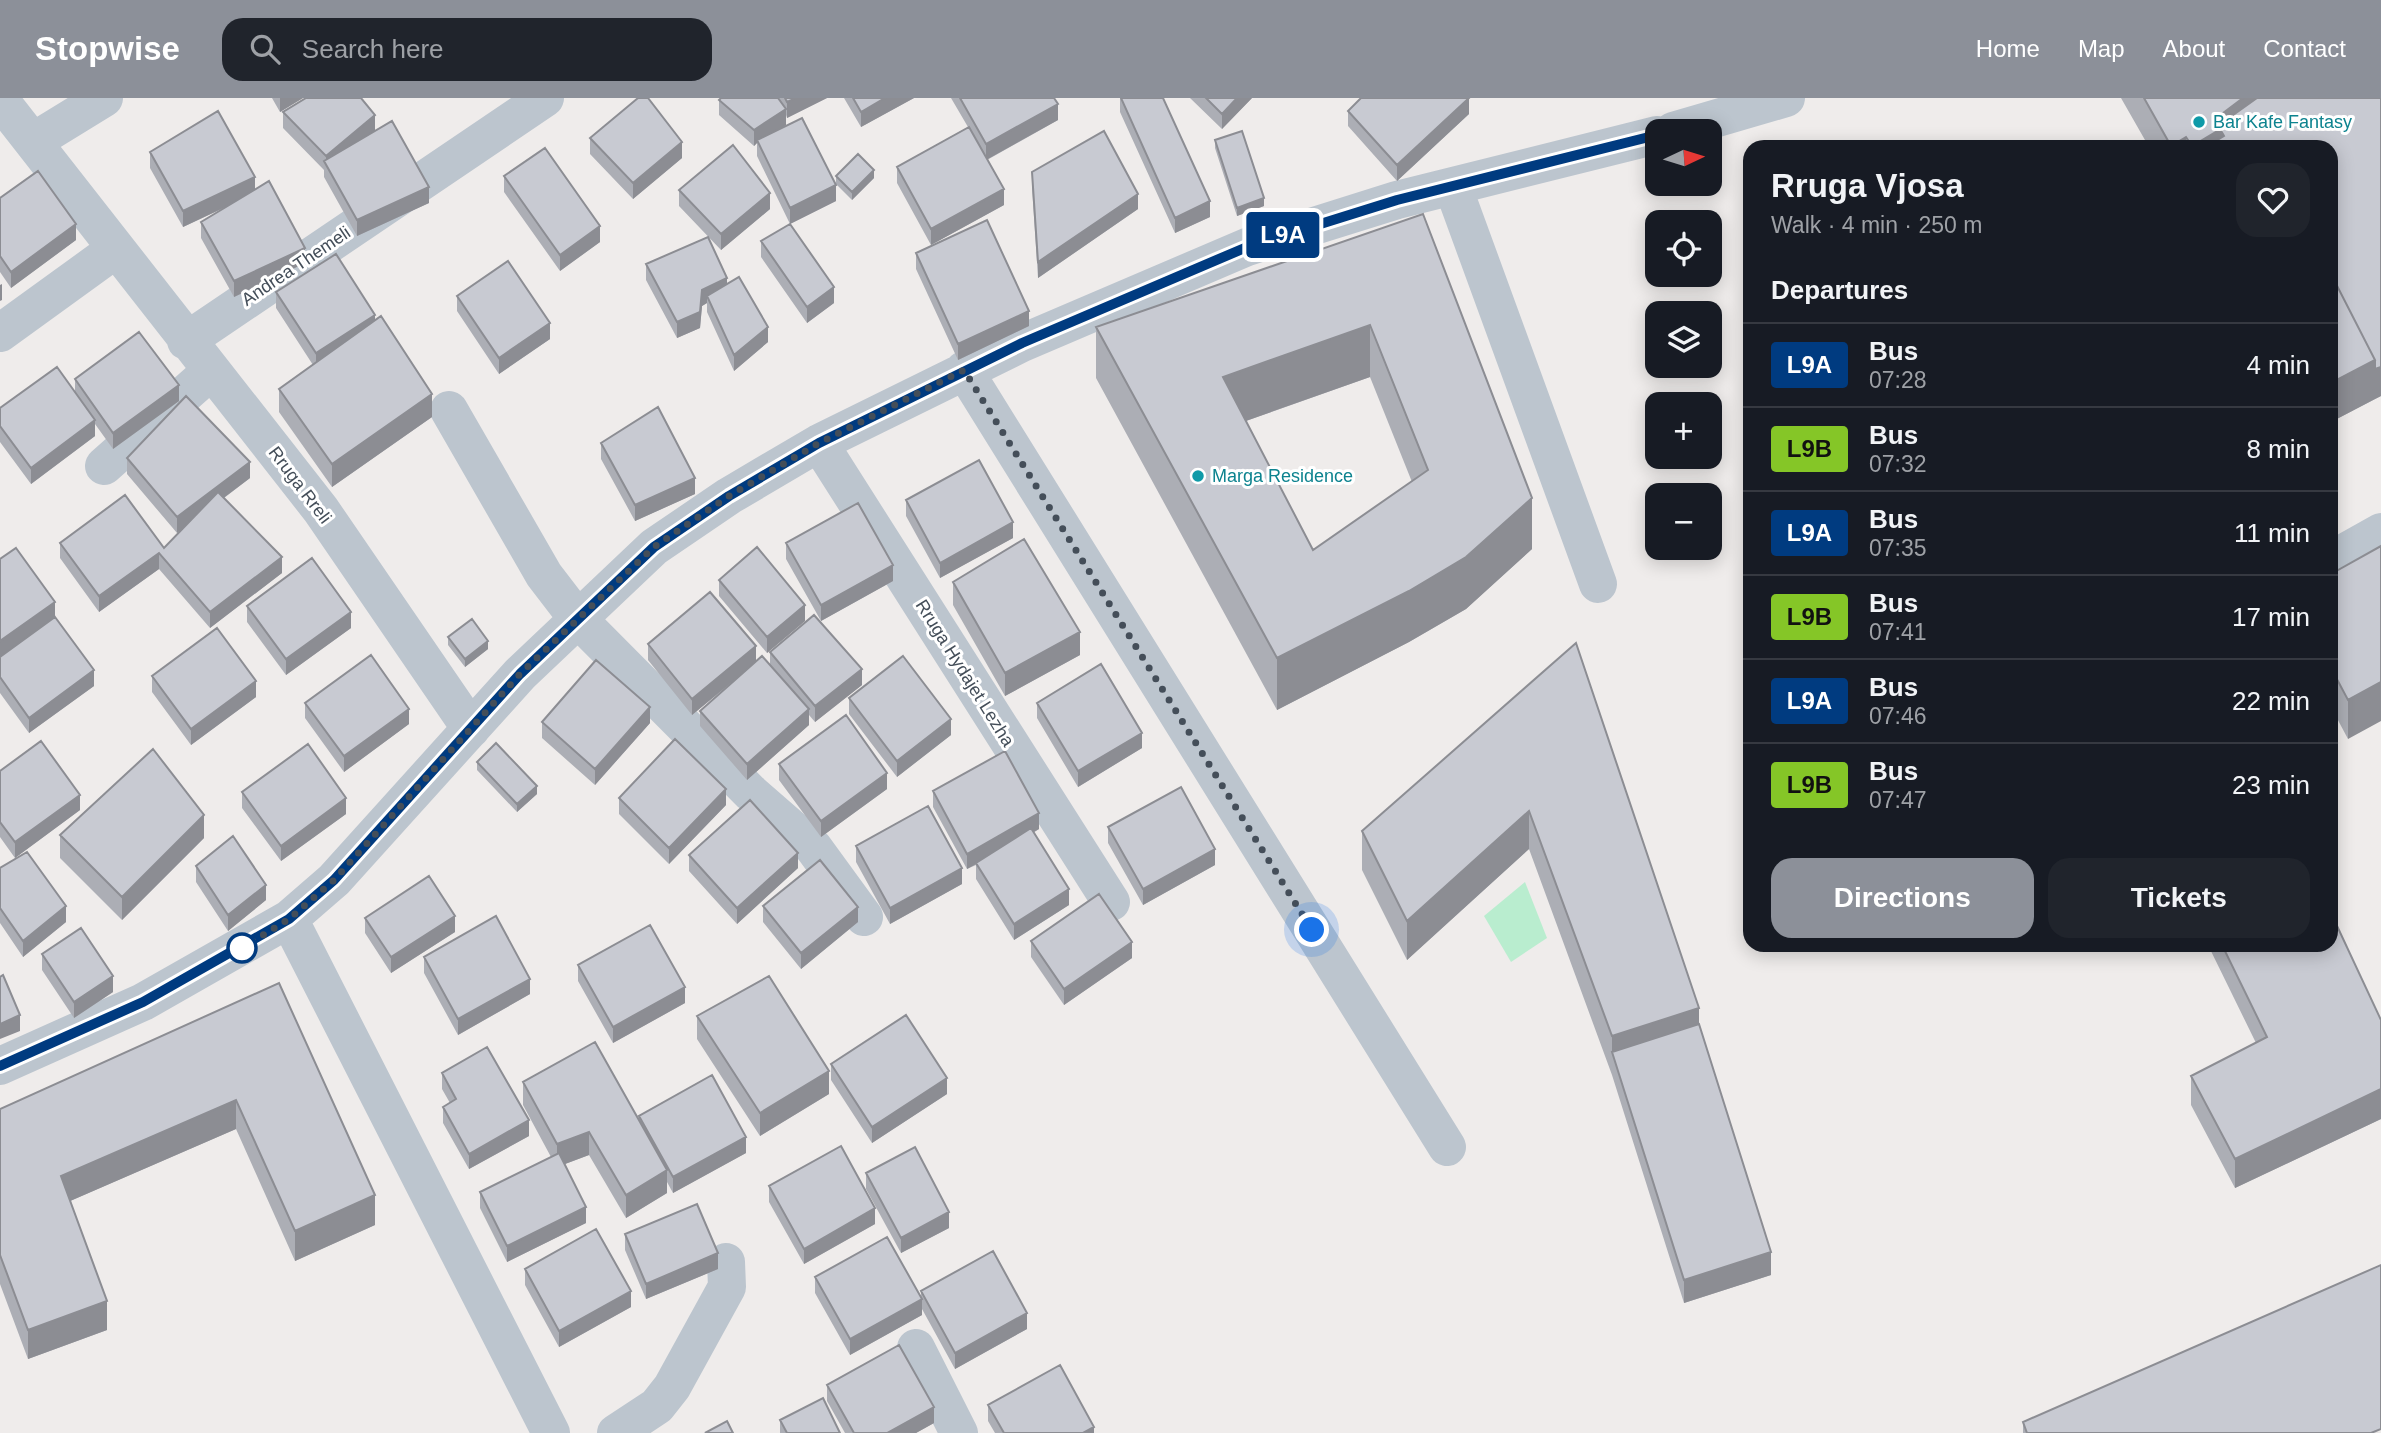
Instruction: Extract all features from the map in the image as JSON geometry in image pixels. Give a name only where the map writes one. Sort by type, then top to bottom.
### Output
[{"type":"street","points":[[34,141],[103,98]]},
{"type":"street","name":"Andrea Themeli","points":[[186,341],[545,98]]},
{"type":"street","points":[[1690,119],[1786,98]]},
{"type":"street","name":"Rruga Rreli","points":[[0,100],[186,341],[321,510],[471,729]]},
{"type":"street","points":[[0,1066],[143,1002],[289,919],[334,880],[520,674],[654,547],[729,496],[819,443],[964,370],[1247,247],[1316,224],[1645,131]]},
{"type":"street","points":[[1453,187],[1598,584]]},
{"type":"street","points":[[0,332],[116,249]]},
{"type":"street","points":[[964,370],[1447,1147]]},
{"type":"street","points":[[104,466],[211,371]]},
{"type":"street","points":[[449,410],[544,575],[577,618],[751,793],[813,847],[864,917]]},
{"type":"street","name":"Rruga Hydajet Lezha","points":[[819,443],[1111,902]]},
{"type":"street","points":[[2338,556],[2381,532]]},
{"type":"street","points":[[289,919],[551,1433]]},
{"type":"street","points":[[616,1433],[657,1406],[672,1387],[727,1287],[726,1262]]},
{"type":"street","points":[[916,1348],[959,1433]]},
{"type":"green space","points":[[1525,882],[1547,938],[1511,962],[1484,916]]},
{"type":"building","points":[[306,98],[361,98],[375,115],[326,156],[283,112]]},
{"type":"building","points":[[638,98],[648,98],[682,142],[633,183],[590,138]]},
{"type":"building","points":[[778,98],[786,109],[754,130],[719,100]]},
{"type":"building","points":[[853,98],[885,98],[861,112]]},
{"type":"building","points":[[960,98],[1054,98],[1058,104],[986,144]]},
{"type":"building","points":[[1121,98],[1163,98],[1210,201],[1175,218]]},
{"type":"building","points":[[1206,98],[1237,98],[1222,114]]},
{"type":"building","points":[[1361,98],[1469,98],[1397,165],[1348,111]]},
{"type":"building","points":[[2144,98],[2243,98],[2219,116],[2224,127],[2202,140],[2188,140],[2186,137],[2181,140],[2168,140]]},
{"type":"building","points":[[2257,98],[2381,98],[2381,367],[2375,369],[2375,360],[2338,288],[2338,140],[2217,140],[2224,136],[2220,129],[2224,127],[2222,123]]},
{"type":"building","points":[[218,111],[255,177],[183,211],[150,152]]},
{"type":"building","points":[[802,118],[836,185],[790,208],[757,140]]},
{"type":"building","points":[[392,121],[429,187],[357,220],[324,161]]},
{"type":"building","points":[[969,127],[1004,189],[931,229],[897,167]]},
{"type":"building","points":[[1104,131],[1138,194],[1038,262],[1032,172]]},
{"type":"building","points":[[1242,131],[1264,198],[1237,208],[1215,140]]},
{"type":"building","points":[[733,145],[770,193],[721,234],[679,190]]},
{"type":"building","points":[[545,148],[600,226],[560,255],[504,176]]},
{"type":"building","points":[[858,154],[874,170],[852,192],[836,176]]},
{"type":"building","points":[[38,171],[76,224],[11,272],[0,256],[0,198]]},
{"type":"building","points":[[269,181],[305,248],[234,281],[201,222]]},
{"type":"building","name":"Marga Residence","points":[[1423,214],[1532,498],[1466,557],[1409,591],[1277,658],[1096,327]],"holes":[[[1370,325],[1428,470],[1313,550],[1223,377]]]},
{"type":"building","points":[[987,220],[1029,311],[958,344],[916,253]]},
{"type":"building","points":[[790,224],[834,287],[807,307],[761,241]]},
{"type":"building","points":[[708,237],[727,278],[702,290],[700,312],[677,322],[646,264]]},
{"type":"building","points":[[336,254],[375,315],[316,353],[276,292]]},
{"type":"building","points":[[508,261],[550,323],[499,358],[457,296]]},
{"type":"building","points":[[739,277],[768,327],[734,355],[707,296]]},
{"type":"building","points":[[2338,288],[2375,360],[2338,379]]},
{"type":"building","points":[[381,316],[432,394],[332,464],[279,389]]},
{"type":"building","points":[[139,332],[179,385],[113,433],[75,379]]},
{"type":"building","points":[[57,367],[95,420],[31,468],[0,426],[0,408]]},
{"type":"building","points":[[186,396],[250,462],[177,517],[127,458]]},
{"type":"building","points":[[658,407],[695,478],[635,505],[601,443]]},
{"type":"building","points":[[979,460],[1013,522],[940,563],[906,500]]},
{"type":"building","points":[[218,492],[282,557],[210,612],[159,553],[99,596],[60,543],[125,495],[164,548]]},
{"type":"building","points":[[858,503],[893,565],[821,605],[786,543]]},
{"type":"building","points":[[1024,539],[1080,632],[1005,673],[953,582]]},
{"type":"building","points":[[2381,546],[2381,682],[2348,700],[2338,681],[2338,570]]},
{"type":"building","points":[[757,547],[805,605],[767,637],[719,580]]},
{"type":"building","points":[[16,548],[55,602],[0,641],[0,559]]},
{"type":"building","points":[[312,558],[351,612],[286,659],[247,606]]},
{"type":"building","points":[[710,592],[756,646],[692,699],[648,644]]},
{"type":"building","points":[[814,615],[862,669],[815,706],[770,652]]},
{"type":"building","points":[[55,617],[94,670],[29,718],[0,677],[0,657]]},
{"type":"building","points":[[472,619],[488,641],[465,659],[448,637]]},
{"type":"building","points":[[217,628],[256,681],[191,729],[152,676]]},
{"type":"building","points":[[1576,643],[1699,1008],[1612,1036],[1529,811],[1407,921],[1362,831]]},
{"type":"building","points":[[371,655],[409,709],[344,756],[305,703]]},
{"type":"building","points":[[762,656],[809,709],[747,764],[700,711]]},
{"type":"building","points":[[903,656],[951,719],[897,761],[849,698]]},
{"type":"building","points":[[596,660],[650,707],[595,769],[542,722]]},
{"type":"building","points":[[1101,664],[1142,733],[1078,771],[1037,703]]},
{"type":"building","points":[[846,715],[887,773],[821,821],[779,764]]},
{"type":"building","points":[[675,739],[726,789],[669,848],[619,798]]},
{"type":"building","points":[[41,741],[80,795],[15,842],[0,822],[0,771]]},
{"type":"building","points":[[496,743],[537,786],[517,804],[477,762]]},
{"type":"building","points":[[308,744],[346,798],[281,846],[242,792]]},
{"type":"building","points":[[153,749],[204,815],[122,897],[60,835]]},
{"type":"building","points":[[1005,751],[1039,813],[967,854],[933,791]]},
{"type":"building","points":[[1181,787],[1215,849],[1143,889],[1108,827]]},
{"type":"building","points":[[750,800],[798,853],[737,908],[689,855]]},
{"type":"building","points":[[928,806],[962,868],[890,908],[856,846]]},
{"type":"building","points":[[1031,828],[1069,889],[1014,924],[976,863]]},
{"type":"building","points":[[233,836],[266,885],[228,915],[196,866]]},
{"type":"building","points":[[27,852],[66,906],[23,941],[0,908],[0,868]]},
{"type":"building","points":[[820,860],[858,907],[801,953],[763,906]]},
{"type":"building","points":[[429,876],[455,916],[391,957],[365,918]]},
{"type":"building","points":[[1099,894],[1132,942],[1064,989],[1031,941]]},
{"type":"building","points":[[496,916],[530,979],[458,1019],[424,957]]},
{"type":"building","points":[[650,925],[685,987],[613,1027],[578,965]]},
{"type":"building","points":[[81,928],[113,976],[74,1002],[42,954]]},
{"type":"building","points":[[2338,928],[2381,1020],[2381,1089],[2235,1159],[2191,1076],[2267,1037],[2225,952],[2338,952]]},
{"type":"building","points":[[3,975],[20,1015],[0,1024],[0,977]]},
{"type":"building","points":[[769,976],[829,1071],[760,1113],[697,1016]]},
{"type":"building","points":[[279,983],[375,1195],[295,1231],[236,1100],[61,1176],[107,1301],[28,1330],[0,1255],[0,1109]]},
{"type":"building","points":[[906,1015],[947,1078],[872,1127],[831,1064]]},
{"type":"building","points":[[1699,1024],[1771,1252],[1684,1280],[1612,1052]]},
{"type":"building","points":[[595,1042],[667,1170],[626,1195],[589,1132],[557,1144],[523,1082]]},
{"type":"building","points":[[487,1047],[529,1120],[469,1154],[443,1107],[456,1099],[442,1073]]},
{"type":"building","points":[[712,1075],[746,1137],[673,1177],[639,1116]]},
{"type":"building","points":[[841,1146],[875,1208],[804,1249],[769,1186]]},
{"type":"building","points":[[915,1147],[949,1212],[901,1238],[866,1173]]},
{"type":"building","points":[[559,1153],[586,1207],[507,1246],[480,1192]]},
{"type":"building","points":[[697,1204],[718,1253],[646,1284],[625,1234]]},
{"type":"building","points":[[596,1229],[631,1291],[559,1331],[525,1269]]},
{"type":"building","points":[[887,1237],[922,1299],[850,1339],[815,1277]]},
{"type":"building","points":[[993,1251],[1027,1313],[955,1353],[921,1291]]},
{"type":"building","points":[[2381,1265],[2381,1429],[2371,1433],[2027,1433],[2023,1422]]},
{"type":"building","points":[[899,1345],[934,1407],[887,1433],[854,1433],[827,1385]]},
{"type":"building","points":[[1060,1365],[1094,1427],[1083,1433],[1004,1433],[988,1405]]},
{"type":"building","points":[[823,1398],[840,1433],[787,1433],[780,1420]]},
{"type":"building","points":[[727,1421],[733,1433],[705,1433]]},
{"type":"bus line","name":"L9A","points":[[0,1066],[143,1002],[289,919],[334,880],[520,674],[654,547],[729,496],[819,443],[1022,343],[1247,247],[1397,200],[1645,138]]},
{"type":"place","name":"Bar Kafe Fantasy","points":[[2199,122]]},
{"type":"place","name":"Marga Residence","points":[[1198,476]]},
{"type":"route","points":[[242,948],[289,919],[334,880],[520,674],[654,547],[729,496],[819,443],[964,370],[1312,930]]}]
